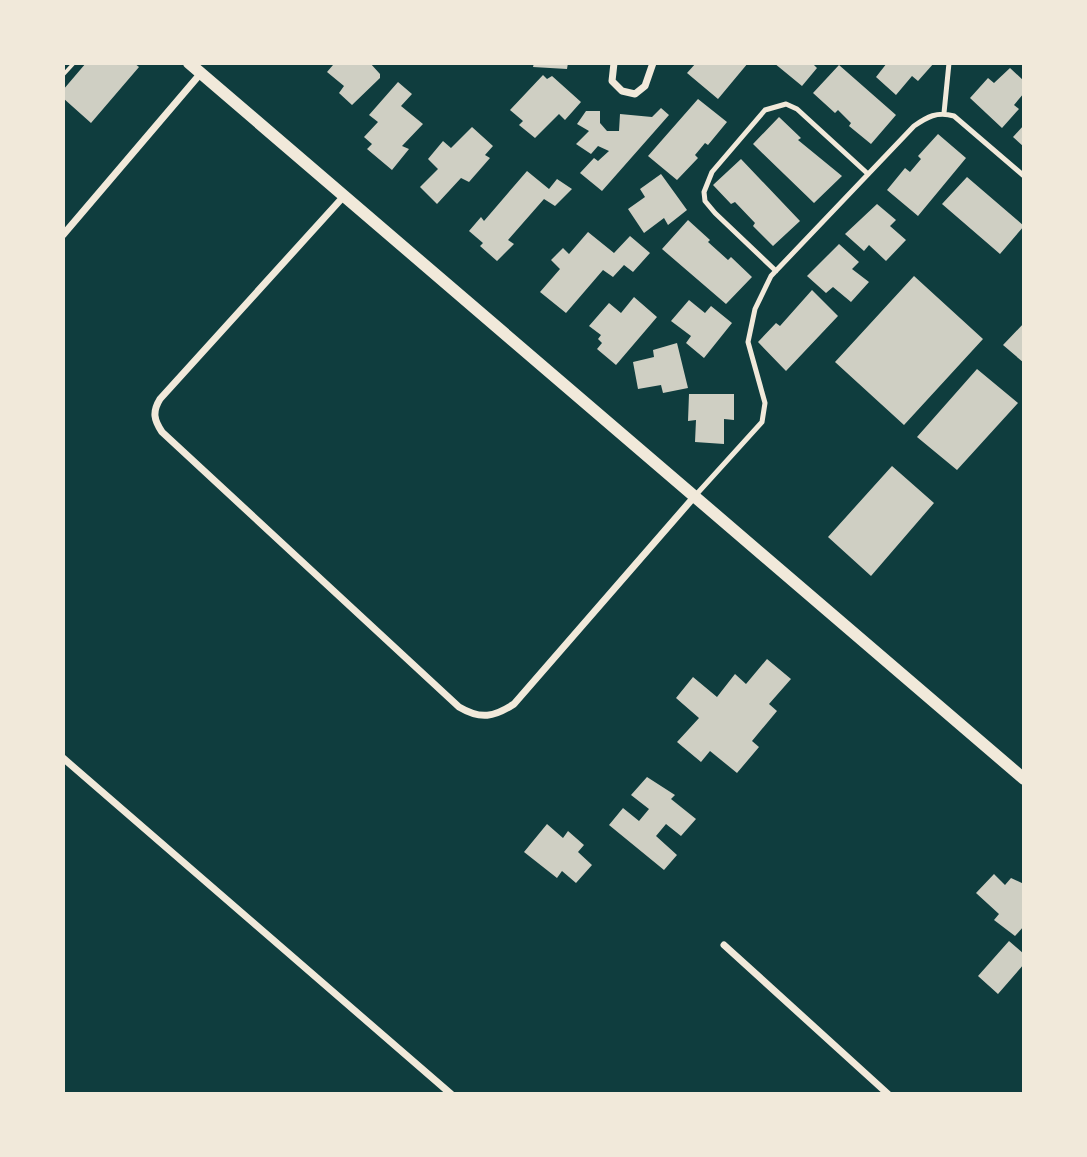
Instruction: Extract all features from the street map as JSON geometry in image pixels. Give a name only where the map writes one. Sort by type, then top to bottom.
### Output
[{"type":"street","points":[[190,63],[1024,779]]},
{"type":"street","points":[[614,63],[612,82],[622,91],[635,94],[645,86],[652,74],[653,63]]},
{"type":"street","points":[[63,235],[201,73]]},
{"type":"street","points":[[344,196],[160,399],[154,408],[155,421],[162,432],[459,707],[482,717],[497,715],[514,704],[694,497]]},
{"type":"street","points":[[63,758],[450,1094]]},
{"type":"street","points":[[724,945],[888,1094]]},
{"type":"lane","points":[[944,113],[949,63]]},
{"type":"lane","points":[[776,271],[715,213],[705,201],[704,192],[712,172],[765,110],[786,104],[797,109],[868,174]]},
{"type":"lane","points":[[694,497],[762,422],[765,403],[748,342],[755,309],[776,271],[914,126],[929,116],[944,113],[954,116],[1024,176]]},
{"type":"path","points":[[63,75],[74,63]]},
{"type":"building","points":[[86,63],[134,63],[139,67],[91,123],[63,98],[63,90]]},
{"type":"building","points":[[330,63],[370,63],[380,74],[380,78],[352,105],[339,93],[344,86],[327,72],[333,65]]},
{"type":"building","points":[[534,63],[568,63],[567,69],[533,67]]},
{"type":"building","points":[[696,63],[748,63],[718,99],[687,73]]},
{"type":"building","points":[[774,63],[812,63],[817,68],[802,86]]},
{"type":"building","points":[[887,63],[934,63],[918,81],[912,76],[896,95],[876,77]]},
{"type":"building","points":[[839,65],[896,115],[871,144],[849,126],[851,123],[838,110],[835,113],[813,93]]},
{"type":"building","points":[[1010,68],[1024,81],[1024,93],[1014,105],[1019,109],[1002,128],[970,98],[988,78],[994,83]]},
{"type":"building","points":[[543,75],[547,79],[552,76],[581,102],[565,120],[559,114],[535,138],[519,125],[523,121],[510,110]]},
{"type":"building","points":[[398,82],[412,94],[401,106],[423,124],[402,146],[409,149],[392,170],[367,149],[372,144],[364,137],[378,122],[369,115]]},
{"type":"building","points":[[698,99],[727,122],[708,145],[705,143],[695,155],[698,158],[677,180],[648,156]]},
{"type":"building","points":[[661,108],[669,115],[602,191],[580,173],[594,158],[598,161],[609,151],[598,146],[591,154],[576,144],[589,131],[577,124],[586,111],[600,111],[600,123],[607,131],[619,131],[620,114],[652,117]]},
{"type":"building","points":[[779,117],[801,138],[798,140],[842,176],[814,203],[753,144]]},
{"type":"building","points":[[1024,125],[1024,147],[1013,137]]},
{"type":"building","points":[[472,127],[493,146],[485,155],[490,158],[469,182],[461,178],[437,204],[420,187],[438,169],[428,159],[443,141],[451,148]]},
{"type":"building","points":[[938,134],[966,158],[918,216],[887,190],[905,168],[910,172],[921,159],[918,156]]},
{"type":"building","points":[[741,159],[800,221],[773,246],[735,202],[731,204],[713,185]]},
{"type":"building","points":[[527,171],[549,189],[557,179],[572,189],[555,206],[544,199],[508,240],[514,244],[497,261],[480,246],[483,243],[469,231],[481,217],[484,221]]},
{"type":"building","points":[[661,174],[687,210],[668,225],[664,218],[644,233],[628,209],[645,197],[640,189]]},
{"type":"building","points":[[967,177],[1024,226],[1000,254],[942,204]]},
{"type":"building","points":[[877,204],[896,220],[890,226],[906,240],[886,261],[869,245],[864,251],[845,234]]},
{"type":"building","points":[[688,220],[728,260],[731,257],[752,277],[726,304],[662,249]]},
{"type":"building","points":[[588,232],[614,253],[630,236],[650,253],[633,272],[624,265],[613,277],[603,270],[566,313],[540,292],[560,269],[551,260],[563,248],[569,254]]},
{"type":"building","points":[[839,244],[859,262],[852,269],[869,282],[851,302],[833,287],[826,293],[807,276]]},
{"type":"building","points":[[914,276],[983,339],[904,425],[835,362]]},
{"type":"building","points":[[812,290],[838,316],[786,371],[758,342],[776,323],[780,326]]},
{"type":"building","points":[[634,297],[657,317],[616,365],[597,349],[602,343],[598,339],[601,335],[589,326],[609,303],[621,313]]},
{"type":"building","points":[[689,300],[705,313],[711,306],[732,323],[704,358],[686,343],[691,336],[671,321]]},
{"type":"building","points":[[1024,323],[1024,363],[1003,345]]},
{"type":"building","points":[[677,343],[688,388],[663,393],[661,385],[638,389],[633,362],[654,357],[653,350]]},
{"type":"building","points":[[977,369],[1018,403],[957,470],[917,437]]},
{"type":"building","points":[[689,394],[734,394],[734,420],[724,419],[724,444],[695,442],[696,420],[688,421]]},
{"type":"building","points":[[892,466],[934,503],[871,576],[828,537]]},
{"type":"building","points":[[767,659],[791,679],[769,704],[777,711],[752,741],[759,747],[737,773],[710,751],[701,762],[677,742],[699,718],[676,698],[693,677],[717,697],[735,674],[746,684]]},
{"type":"building","points":[[647,777],[675,795],[671,799],[696,819],[681,836],[666,824],[656,836],[677,855],[664,870],[609,825],[623,808],[639,821],[649,809],[631,795]]},
{"type":"building","points":[[547,824],[563,838],[568,831],[584,845],[578,852],[592,865],[576,883],[562,871],[557,878],[524,852]]},
{"type":"building","points":[[994,874],[1005,885],[1011,878],[1024,884],[1024,926],[1015,936],[994,920],[999,914],[976,893]]},
{"type":"building","points":[[1009,941],[1024,954],[1024,964],[998,994],[978,976]]}]
